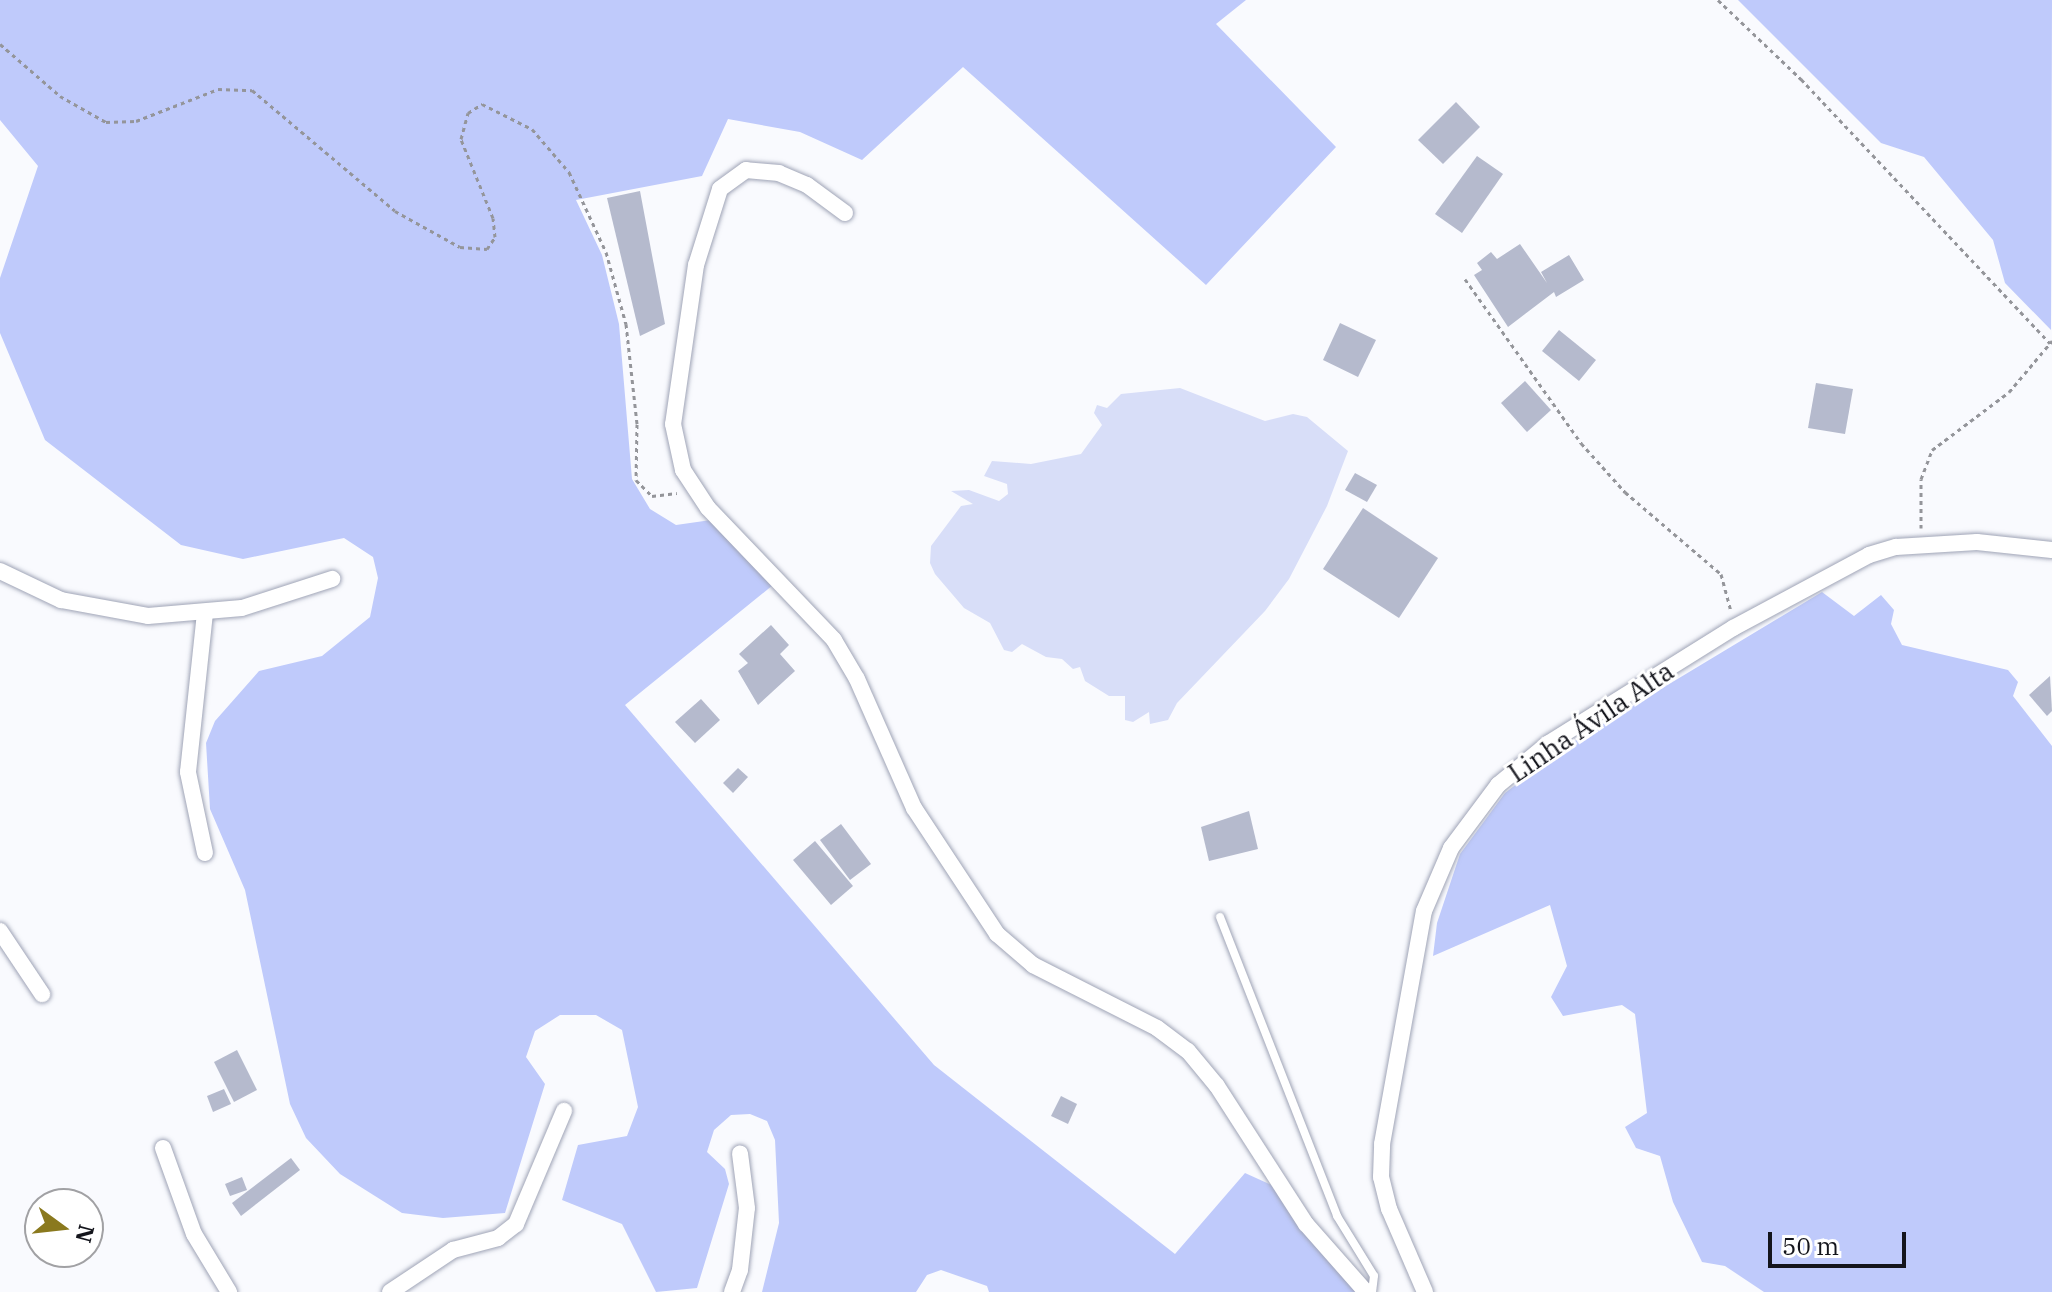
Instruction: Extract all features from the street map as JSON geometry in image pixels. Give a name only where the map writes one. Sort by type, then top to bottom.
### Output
[{"type":"street","points":[[845,213],[807,185],[779,173],[746,170],[720,189],[696,265],[673,424],[683,470],[696,490],[834,640],[857,679],[914,808],[997,934],[1033,965],[1157,1028],[1188,1051],[1217,1086],[1306,1224],[1366,1292]]},
{"type":"street","name":"Linha Ávila Alta","points":[[1425,1292],[1389,1209],[1381,1177],[1382,1144],[1424,911],[1451,848],[1498,785],[1549,743],[1733,628],[1869,555],[1921,544],[1977,542],[2052,550]]},
{"type":"street","points":[[0,571],[61,600],[100,610],[148,616],[205,614],[288,596],[332,579]]},
{"type":"street","points":[[205,614],[188,772],[205,853]]},
{"type":"street","points":[[0,931],[42,994]]},
{"type":"street","points":[[390,1292],[453,1250],[498,1238],[516,1224],[564,1111]]},
{"type":"street","points":[[163,1148],[194,1234],[229,1292]]},
{"type":"street","points":[[732,1292],[740,1270],[747,1208],[740,1153]]},
{"type":"lane","points":[[1220,917],[1337,1216],[1374,1276],[1372,1292]]},
{"type":"path","points":[[1718,0],[1801,79],[2051,342],[2009,392],[1932,450],[1921,479],[1921,544]]},
{"type":"path","points":[[0,44],[60,96],[106,122],[136,121],[218,89],[252,90],[395,211],[460,247],[487,249],[495,237],[493,218],[461,139],[468,113],[482,104],[505,111],[532,129],[569,172],[606,252],[626,324],[637,424],[636,480],[652,496],[696,490]]},
{"type":"path","points":[[1465,279],[1590,453],[1625,492],[1721,574],[1733,628]]},
{"type":"shaded area","points":[[0,0],[1246,0],[1216,24],[1336,147],[1206,285],[963,67],[862,160],[800,132],[728,119],[702,176],[576,200],[602,255],[619,324],[632,479],[650,509],[676,525],[711,520],[773,585],[625,705],[934,1065],[1175,1254],[1245,1173],[1276,1187],[1357,1292],[989,1292],[987,1286],[941,1270],[927,1275],[916,1292],[762,1292],[779,1223],[775,1140],[767,1121],[750,1114],[731,1115],[714,1130],[707,1152],[725,1169],[729,1184],[697,1288],[656,1292],[622,1224],[562,1200],[578,1145],[627,1136],[638,1107],[622,1030],[596,1015],[560,1015],[535,1031],[526,1057],[545,1084],[505,1213],[443,1218],[402,1213],[340,1174],[306,1138],[290,1104],[245,890],[210,809],[206,743],[215,721],[259,671],[322,656],[370,617],[378,578],[373,557],[344,538],[243,559],[181,545],[45,440],[0,333],[0,278],[38,166],[0,120]]},
{"type":"shaded area","points":[[1738,0],[2052,0],[2051,330],[2005,283],[1993,240],[1924,157],[1881,143]]},
{"type":"shaded area","points":[[1180,388],[1265,421],[1293,414],[1307,417],[1348,451],[1327,506],[1289,579],[1265,611],[1177,703],[1168,720],[1150,724],[1149,712],[1133,722],[1125,720],[1125,696],[1109,696],[1085,681],[1080,667],[1073,669],[1062,659],[1046,657],[1022,644],[1012,652],[1004,650],[990,623],[964,608],[935,574],[930,563],[931,546],[961,506],[973,504],[951,491],[969,490],[999,501],[1008,494],[1007,484],[984,476],[992,461],[1031,464],[1081,454],[1102,425],[1094,413],[1097,405],[1107,408],[1121,394]]},
{"type":"shaded area","points":[[1822,592],[1854,616],[1881,595],[1894,610],[1891,624],[1902,645],[2008,670],[2018,682],[2013,696],[2052,746],[2052,1292],[1764,1292],[1725,1266],[1702,1262],[1673,1202],[1660,1156],[1636,1148],[1625,1127],[1647,1113],[1635,1014],[1622,1005],[1563,1016],[1551,997],[1567,966],[1550,905],[1433,956],[1437,923],[1460,854],[1505,793],[1563,748]]},
{"type":"building","points":[[1456,102],[1480,127],[1443,164],[1418,140]]},
{"type":"building","points":[[1477,156],[1503,174],[1462,233],[1435,214]]},
{"type":"building","points":[[640,191],[665,324],[640,336],[607,198]]},
{"type":"building","points":[[1520,244],[1547,283],[1541,272],[1569,255],[1584,280],[1556,297],[1554,292],[1508,327],[1474,275],[1482,270],[1477,263],[1491,252],[1497,259]]},
{"type":"building","points":[[1340,323],[1376,340],[1358,377],[1323,360]]},
{"type":"building","points":[[1559,330],[1596,360],[1579,381],[1542,351]]},
{"type":"building","points":[[1525,381],[1551,410],[1527,432],[1501,403]]},
{"type":"building","points":[[1816,383],[1853,389],[1845,434],[1808,428]]},
{"type":"building","points":[[1355,473],[1377,485],[1367,502],[1345,490]]},
{"type":"building","points":[[1363,508],[1438,558],[1399,618],[1323,569]]},
{"type":"building","points":[[771,625],[789,645],[780,654],[795,671],[758,705],[738,671],[748,663],[739,654]]},
{"type":"building","points":[[2050,676],[2052,711],[2047,716],[2029,695]]},
{"type":"building","points":[[701,699],[720,720],[695,743],[675,722]]},
{"type":"building","points":[[738,768],[748,777],[733,793],[723,783]]},
{"type":"building","points":[[1249,811],[1258,849],[1209,861],[1201,827]]},
{"type":"building","points":[[841,824],[871,864],[850,880],[820,840]]},
{"type":"building","points":[[815,841],[853,886],[831,905],[793,860]]},
{"type":"building","points":[[237,1050],[257,1090],[234,1102],[214,1062]]},
{"type":"building","points":[[224,1089],[231,1104],[213,1112],[207,1096]]},
{"type":"building","points":[[1061,1096],[1077,1104],[1068,1124],[1051,1116]]},
{"type":"building","points":[[291,1158],[300,1170],[241,1216],[232,1203]]},
{"type":"building","points":[[242,1177],[247,1190],[230,1196],[225,1184]]}]
